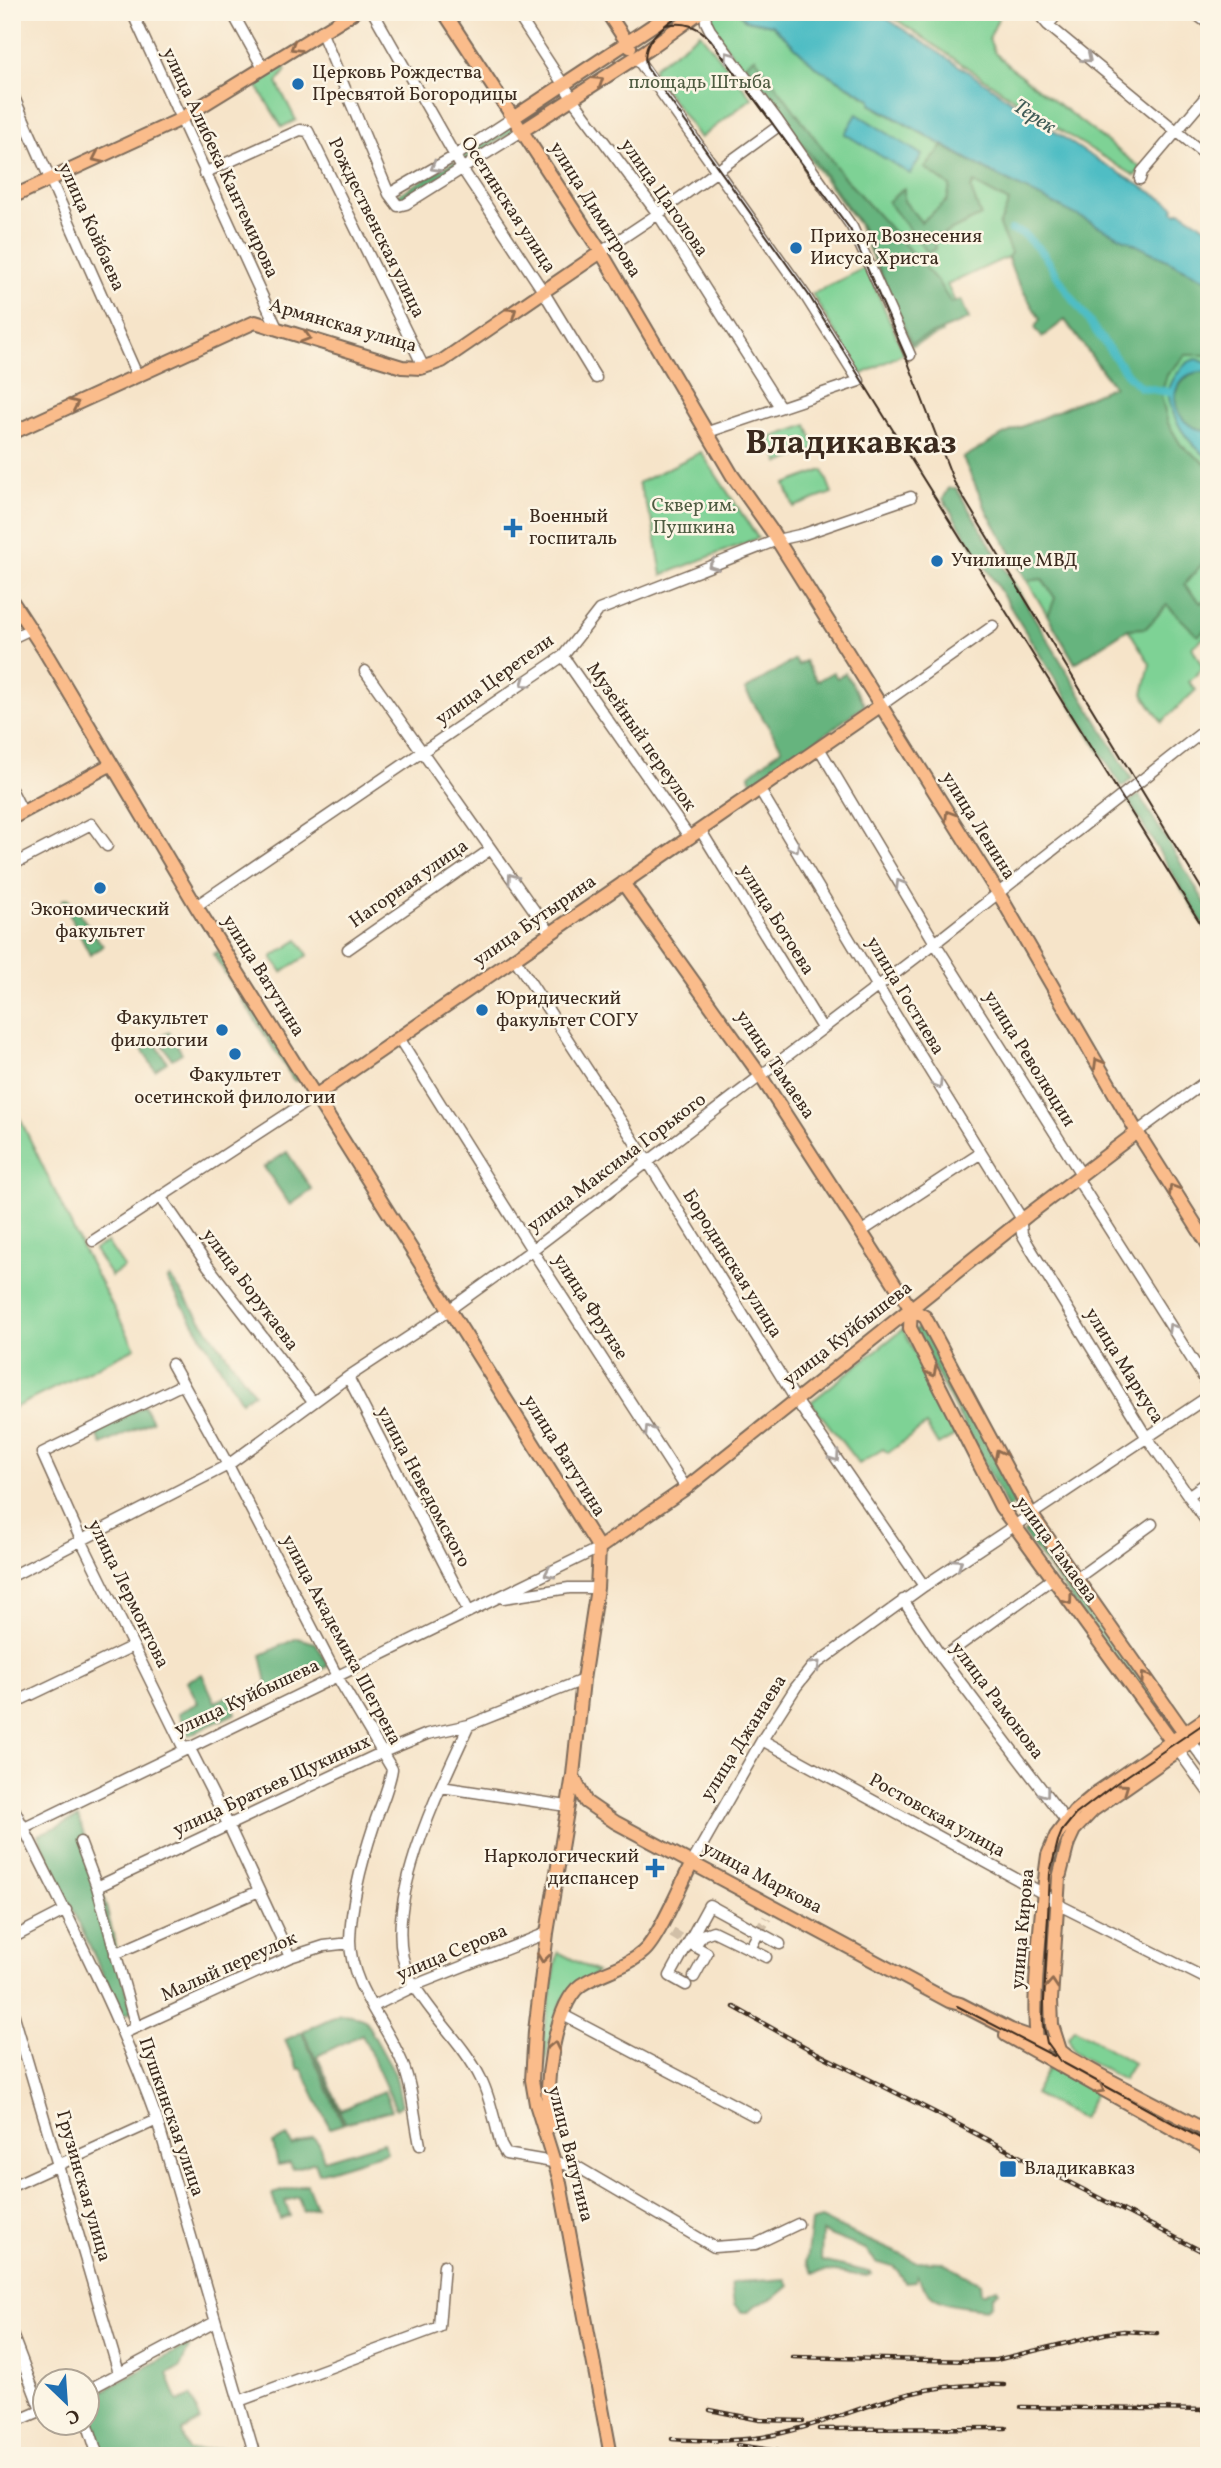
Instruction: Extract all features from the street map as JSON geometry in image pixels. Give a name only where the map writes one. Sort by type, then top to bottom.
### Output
[{"type":"main road","points":[[12,197],[179,119],[354,12]]},
{"type":"main road","name":"улица Димитрова","points":[[444,12],[601,252],[708,432]]},
{"type":"main road","points":[[607,12],[636,57]]},
{"type":"main road","points":[[513,118],[673,12]]},
{"type":"main road","points":[[522,131],[700,12]]},
{"type":"main road","name":"Армянская улица","points":[[12,433],[256,321],[402,367],[424,368],[442,361],[601,252]]},
{"type":"main road","name":"улица Ленина","points":[[708,432],[732,475],[777,540],[998,894],[1137,1132],[1209,1245]]},
{"type":"main road","name":"улица Ватутина","points":[[12,601],[196,906],[599,1548],[597,1588],[583,1680],[573,1774],[547,1933],[532,2080],[540,2122],[556,2162],[611,2456]]},
{"type":"main road","name":"улица Бутырина","points":[[315,1096],[880,706]]},
{"type":"main road","points":[[18,816],[110,765]]},
{"type":"main road","name":"улица Тамаева","points":[[623,883],[760,1076],[911,1309],[925,1317],[1031,1514],[1187,1737]]},
{"type":"main road","name":"улица Куйбышева","points":[[599,1548],[686,1488],[1079,1175],[1137,1132]]},
{"type":"main road","name":"улица Тамаева","points":[[911,1309],[910,1328],[1000,1507],[1174,1746]]},
{"type":"main road","name":"улица Кирова","points":[[1060,2050],[1054,2036],[1051,2013],[1062,1861],[1074,1830],[1093,1810],[1187,1737],[1209,1716]]},
{"type":"main road","name":"улица Кирова","points":[[1187,1737],[1209,1729]]},
{"type":"main road","name":"улица Кирова","points":[[1041,2054],[1036,2039],[1036,2015],[1044,1894],[1048,1855],[1056,1836],[1066,1821],[1099,1791],[1174,1746]]},
{"type":"main road","name":"улица Маркова","points":[[573,1774],[581,1796],[598,1812],[949,2001],[1060,2050],[1098,2074],[1209,2132]]},
{"type":"main road","points":[[567,1812],[587,1809],[598,1812]]},
{"type":"main road","name":"улица Джанаева","points":[[556,2162],[546,2112],[554,2046],[566,2003],[574,1991],[596,1976],[643,1952],[692,1863]]},
{"type":"main road","name":"улица Маркова","points":[[949,2001],[957,2009],[1209,2149]]},
{"type":"main road","points":[[1011,2030],[1023,2031],[1036,2015]]},
{"type":"main road","points":[[532,2080],[539,2086],[548,2082]]},
{"type":"street","name":"улица Алибека Кантемирова","points":[[132,12],[277,328]]},
{"type":"street","points":[[232,12],[263,68]]},
{"type":"street","name":"Осетинская улица","points":[[373,12],[463,170],[543,291],[596,378]]},
{"type":"street","name":"улица Цаголова","points":[[516,12],[572,99],[658,214],[780,407]]},
{"type":"street","points":[[705,12],[708,27],[852,227],[911,355]]},
{"type":"street","points":[[1037,12],[1048,25],[1174,132],[1209,158]]},
{"type":"street","points":[[1048,25],[1059,12]]},
{"type":"street","points":[[1193,12],[1209,24]]},
{"type":"street","points":[[321,31],[389,194],[401,207],[522,131]]},
{"type":"street","points":[[636,57],[805,295],[859,381],[708,432]]},
{"type":"street","name":"улица Койбаева","points":[[12,93],[137,375]]},
{"type":"street","points":[[1140,179],[1142,172],[1174,132],[1209,93]]},
{"type":"street","points":[[389,194],[513,118]]},
{"type":"street","name":"Армянская улица","points":[[601,252],[780,125]]},
{"type":"street","name":"Рождественская улица","points":[[204,173],[300,130],[308,131],[424,368]]},
{"type":"street","name":"улица Церетели","points":[[196,906],[564,656],[599,610],[777,540],[804,534],[911,497]]},
{"type":"street","name":"улица Бутырина","points":[[880,706],[993,625]]},
{"type":"street","points":[[12,638],[31,629]]},
{"type":"street","name":"Музейный переулок","points":[[564,656],[696,834]]},
{"type":"street","points":[[365,671],[551,934]]},
{"type":"street","name":"улица Максима Горького","points":[[12,1576],[228,1465],[348,1377],[449,1310],[532,1250],[935,943],[1209,727]]},
{"type":"street","name":"улица Революции","points":[[819,748],[935,943],[1077,1168],[1080,1183],[1209,1386]]},
{"type":"street","name":"улица Гостиева","points":[[760,790],[1021,1221]]},
{"type":"street","points":[[12,791],[18,816]]},
{"type":"street","points":[[12,865],[91,824],[107,846]]},
{"type":"street","name":"улица Ботоева","points":[[696,834],[822,1028]]},
{"type":"street","name":"Нагорная улица","points":[[348,949],[491,849]]},
{"type":"street","name":"Бородинская улица","points":[[515,959],[646,1161],[796,1401],[924,1586]]},
{"type":"street","name":"улица Фрунзе","points":[[399,1038],[686,1488]]},
{"type":"street","name":"улица Куйбышева","points":[[1137,1132],[1208,1083]]},
{"type":"street","name":"улица Бутырина","points":[[93,1241],[315,1096]]},
{"type":"street","points":[[862,1231],[981,1153]]},
{"type":"street","name":"улица Борукаева","points":[[160,1196],[208,1266],[313,1402]]},
{"type":"street","name":"улица Маркуса","points":[[1021,1221],[1022,1234],[1029,1246],[1148,1438],[1209,1525]]},
{"type":"street","name":"улица Академика Шегрена","points":[[172,1364],[228,1465],[338,1678],[392,1769],[390,1783],[364,1854],[350,1943],[362,1992],[401,2060],[409,2080],[420,2145]]},
{"type":"street","name":"улица Неведомского","points":[[348,1377],[469,1612]]},
{"type":"street","name":"улица Лермонтова","points":[[183,1384],[42,1453],[133,1646],[229,1826],[290,1957]]},
{"type":"street","name":"улица Джанаева","points":[[692,1863],[762,1740],[812,1667],[903,1600],[1209,1396]]},
{"type":"street","points":[[1188,1496],[1209,1481]]},
{"type":"street","points":[[1076,1579],[1152,1524]]},
{"type":"street","name":"улица Куйбышева","points":[[12,1834],[186,1748],[338,1678],[599,1548]]},
{"type":"street","points":[[942,1658],[1052,1579]]},
{"type":"street","name":"улица Куйбышева","points":[[499,1599],[569,1588],[597,1588]]},
{"type":"street","name":"улица Рамонова","points":[[903,1600],[942,1658],[1066,1821]]},
{"type":"street","points":[[12,1704],[133,1646]]},
{"type":"street","name":"улица Братьев Щукиных","points":[[97,1887],[381,1753],[427,1734],[469,1725],[583,1680]]},
{"type":"street","points":[[469,1725],[440,1787],[404,1888],[399,1914],[402,1947],[409,1976],[482,2080],[506,2154],[576,2166],[714,2247],[756,2244],[798,2224]]},
{"type":"street","name":"улица Тамаева","points":[[1187,1737],[1209,1766]]},
{"type":"street","name":"Ростовская улица","points":[[762,1740],[1058,1904],[1209,1980]]},
{"type":"street","name":"улица Тамаева","points":[[1174,1746],[1209,1793]]},
{"type":"street","points":[[440,1787],[567,1812]]},
{"type":"street","name":"Пушкинская улица","points":[[12,1805],[66,1910],[124,2033],[157,2120],[255,2456]]},
{"type":"street","points":[[80,1842],[97,1887],[136,2027]]},
{"type":"street","points":[[115,1954],[259,1891]]},
{"type":"street","points":[[686,1985],[670,1976],[692,1944],[709,1905],[780,1944]]},
{"type":"street","points":[[12,1938],[66,1910]]},
{"type":"street","points":[[659,1927],[672,1933]]},
{"type":"street","points":[[692,1944],[702,1935],[713,1931],[766,1957]]},
{"type":"street","points":[[750,1949],[759,1932]]},
{"type":"street","name":"улица Серова","points":[[372,2007],[415,1985],[547,1933]]},
{"type":"street","name":"Малый переулок","points":[[124,2033],[290,1957],[324,1946],[350,1943]]},
{"type":"street","points":[[692,1944],[707,1952],[694,1977]]},
{"type":"street","name":"Грузинская улица","points":[[12,2009],[119,2373]]},
{"type":"street","points":[[562,2015],[755,2116]]},
{"type":"street","points":[[12,2186],[157,2120]]},
{"type":"street","points":[[239,2401],[439,2327],[444,2265]]},
{"type":"street","points":[[102,2382],[215,2322]]},
{"type":"street","points":[[12,2334],[32,2382]]},
{"type":"street","points":[[24,2418],[32,2414]]},
{"type":"street","points":[[91,2436],[98,2456]]},
{"type":"green space","points":[[709,12],[739,12],[745,20],[772,25],[816,67],[871,100],[871,105],[994,174],[1209,281],[1209,634],[1192,647],[1203,668],[1189,682],[1196,690],[1162,722],[1143,694],[1150,664],[1128,629],[1075,663],[988,513],[963,458],[1108,393],[1114,387],[1058,311],[1035,328],[1040,319],[1015,277],[1007,257],[947,285],[956,304],[934,314],[942,333],[911,346],[858,224],[715,31]]},
{"type":"green space","points":[[885,12],[1001,12],[989,39],[995,53],[1141,168],[1135,176],[1066,134]]},
{"type":"green space","name":"площадь Штыба","points":[[700,33],[752,98],[700,138],[653,73],[654,67]]},
{"type":"green space","points":[[755,57],[843,176],[938,282],[951,303],[961,300],[969,319],[911,343],[861,226],[746,64]]},
{"type":"green space","points":[[283,66],[286,70],[277,83],[296,120],[282,127],[255,83]]},
{"type":"green space","points":[[511,124],[515,130],[462,164],[459,159]]},
{"type":"green space","points":[[943,146],[1209,281],[1209,355],[1186,355],[1167,375],[1161,395],[1168,423],[1181,445],[1209,466],[1209,538],[1201,548],[1203,563],[1184,585],[1201,603],[1209,596],[1209,627],[1198,636],[1167,605],[1146,628],[1128,629],[1075,663],[1048,616],[1055,598],[1042,579],[1027,581],[988,513],[963,458],[1003,435],[1114,386],[1065,320],[1042,337],[1035,328],[1040,319],[1015,277],[1008,257],[1011,253],[999,226],[1009,202],[974,183],[971,189],[981,216],[933,239],[936,249],[928,253],[888,202],[904,188],[904,201],[921,222],[947,201],[950,186],[925,168]]},
{"type":"green space","points":[[455,161],[458,166],[397,202],[394,197]]},
{"type":"green space","points":[[866,267],[904,353],[861,375],[812,294]]},
{"type":"green space","points":[[1196,372],[1205,372],[1209,376],[1209,430],[1187,423],[1176,407],[1178,388]]},
{"type":"green space","points":[[807,425],[816,449],[779,463],[770,438]]},
{"type":"green space","name":"Сквер им. Пушкина","points":[[701,452],[758,538],[662,575],[653,524],[638,483]]},
{"type":"green space","points":[[823,470],[832,493],[794,507],[785,484]]},
{"type":"green space","points":[[949,488],[956,488],[1132,779],[1122,787],[943,499]]},
{"type":"green space","points":[[795,659],[799,665],[805,661],[817,681],[833,672],[837,678],[845,673],[865,705],[755,786],[749,775],[782,748],[745,690]]},
{"type":"green space","points":[[1139,795],[1209,909],[1209,934],[1129,802]]},
{"type":"green space","points":[[68,898],[103,946],[90,955],[62,900]]},
{"type":"green space","points":[[298,940],[308,955],[282,972],[272,957]]},
{"type":"green space","points":[[218,951],[300,1080],[293,1079],[213,954]]},
{"type":"green space","points":[[169,1032],[182,1053],[172,1059],[158,1038]]},
{"type":"green space","points":[[154,1041],[167,1062],[155,1070],[142,1049]]},
{"type":"green space","points":[[12,1102],[82,1248],[135,1348],[12,1409]]},
{"type":"green space","points":[[287,1152],[312,1190],[290,1205],[264,1167]]},
{"type":"green space","points":[[107,1242],[124,1267],[111,1276],[94,1250]]},
{"type":"green space","points":[[170,1277],[254,1393],[241,1401],[167,1280]]},
{"type":"green space","points":[[926,1324],[1019,1501],[1008,1509],[914,1331]]},
{"type":"green space","points":[[903,1329],[955,1435],[938,1445],[926,1425],[888,1453],[883,1449],[859,1464],[811,1402]]},
{"type":"green space","points":[[144,1406],[152,1421],[102,1445],[95,1430]]},
{"type":"green space","points":[[1032,1527],[1178,1728],[1170,1734],[1023,1533]]},
{"type":"green space","points":[[297,1638],[316,1643],[328,1666],[266,1696],[257,1689],[267,1683],[261,1655]]},
{"type":"green space","points":[[202,1674],[215,1702],[228,1696],[236,1713],[189,1735],[178,1713],[198,1703],[187,1681]]},
{"type":"green space","points":[[78,1817],[101,1886],[132,2012],[122,2015],[38,1835]]},
{"type":"green space","points":[[558,1952],[597,1972],[564,1998],[554,2019],[542,2077],[539,2076],[541,2049]]},
{"type":"green space","points":[[340,2014],[365,2020],[395,2074],[402,2105],[396,2109],[362,2034],[317,2056],[341,2110],[384,2091],[392,2110],[345,2123],[303,2031]]},
{"type":"green space","points":[[1074,2028],[1133,2063],[1123,2080],[1074,2051],[1068,2037]]},
{"type":"green space","points":[[302,2032],[343,2124],[330,2128],[285,2040]]},
{"type":"green space","points":[[1049,2067],[1096,2092],[1082,2119],[1034,2094]]},
{"type":"green space","points":[[287,2136],[292,2146],[313,2137],[319,2144],[324,2160],[384,2142],[387,2152],[319,2173],[315,2162],[292,2169],[290,2163],[278,2165],[273,2143]]},
{"type":"green space","points":[[307,2184],[316,2207],[303,2211],[298,2197],[285,2201],[290,2216],[280,2219],[272,2194]]},
{"type":"green space","points":[[821,2219],[915,2261],[941,2262],[980,2283],[981,2293],[997,2288],[999,2291],[986,2309],[945,2303],[930,2294],[917,2276],[915,2281],[905,2282],[894,2267],[877,2263],[865,2249],[822,2232],[821,2261],[871,2274],[867,2276],[826,2271],[813,2273],[806,2262],[811,2222]]},
{"type":"green space","points":[[786,2279],[789,2286],[776,2297],[756,2305],[748,2312],[742,2312],[734,2305],[731,2284]]},
{"type":"green space","points":[[191,2343],[180,2368],[167,2374],[178,2402],[191,2396],[201,2421],[182,2431],[188,2451],[222,2448],[240,2456],[102,2456],[97,2436],[102,2436],[102,2391]]},
{"type":"water","name":"Терек","points":[[739,12],[877,12],[1083,151],[1174,206],[1173,211],[1180,211],[1209,229],[1209,281],[994,174],[871,104],[871,99],[816,67],[772,25],[745,20]]},
{"type":"water","points":[[857,114],[922,155],[910,174],[845,134]]},
{"type":"water","points":[[1197,359],[1209,364],[1209,376],[1204,372],[1190,374],[1181,381],[1176,390],[1175,401],[1178,412],[1185,421],[1195,428],[1209,430],[1209,458],[1193,445],[1181,430],[1168,392],[1179,371],[1187,363]]},
{"type":"waterway","points":[[1011,230],[1022,233],[1043,253],[1127,374],[1140,387],[1168,392]]},
{"type":"tunnel","points":[[759,1932],[767,1918]]},
{"type":"tunnel","points":[[672,1933],[689,1943]]},
{"type":"tram line","points":[[683,12],[661,28],[650,42],[645,58],[647,68],[808,294],[1209,937]]},
{"type":"tram line","points":[[666,25],[691,26],[711,40],[850,229],[906,357],[954,482],[1209,901]]},
{"type":"tram line","points":[[1209,1720],[1118,1782],[1075,1815],[1062,1831],[1050,1873],[1043,2022],[1047,2043],[1060,2061],[1209,2143]]},
{"type":"tram line","points":[[957,2006],[1054,2056]]},
{"type":"railway","points":[[734,2007],[809,2049],[1209,2255]]},
{"type":"railway","points":[[793,2357],[996,2360],[1108,2333],[1157,2333]]},
{"type":"railway","points":[[672,2439],[718,2441],[763,2437],[920,2391],[955,2386],[1004,2385]]},
{"type":"railway","points":[[1021,2407],[1209,2410]]},
{"type":"railway","points":[[710,2410],[760,2420],[803,2421]]},
{"type":"railway","points":[[819,2429],[1006,2428]]},
{"type":"railway","points":[[737,2445],[812,2456]]},
{"type":"railway","points":[[821,2456],[879,2452],[1051,2456]]},
{"type":"place","name":"Церковь Рождества Пресвятой Богородицы","points":[[298,84]]},
{"type":"place","name":"Приход Вознесения Иисуса Христа","points":[[796,248]]},
{"type":"place","name":"Военный госпиталь","points":[[513,528]]},
{"type":"place","name":"Училище МВД","points":[[937,561]]},
{"type":"place","name":"Экономический факультет","points":[[100,888]]},
{"type":"place","name":"Юридический факультет СОГУ","points":[[482,1010]]},
{"type":"place","name":"Факультет филологии","points":[[222,1030]]},
{"type":"place","name":"Факультет осетинской филологии","points":[[235,1054]]},
{"type":"place","name":"Наркологический диспансер","points":[[655,1868]]},
{"type":"place","name":"Владикавказ","points":[[1008,2169]]},
{"type":"district","name":"Владикавказ","points":[[851,445]]}]
